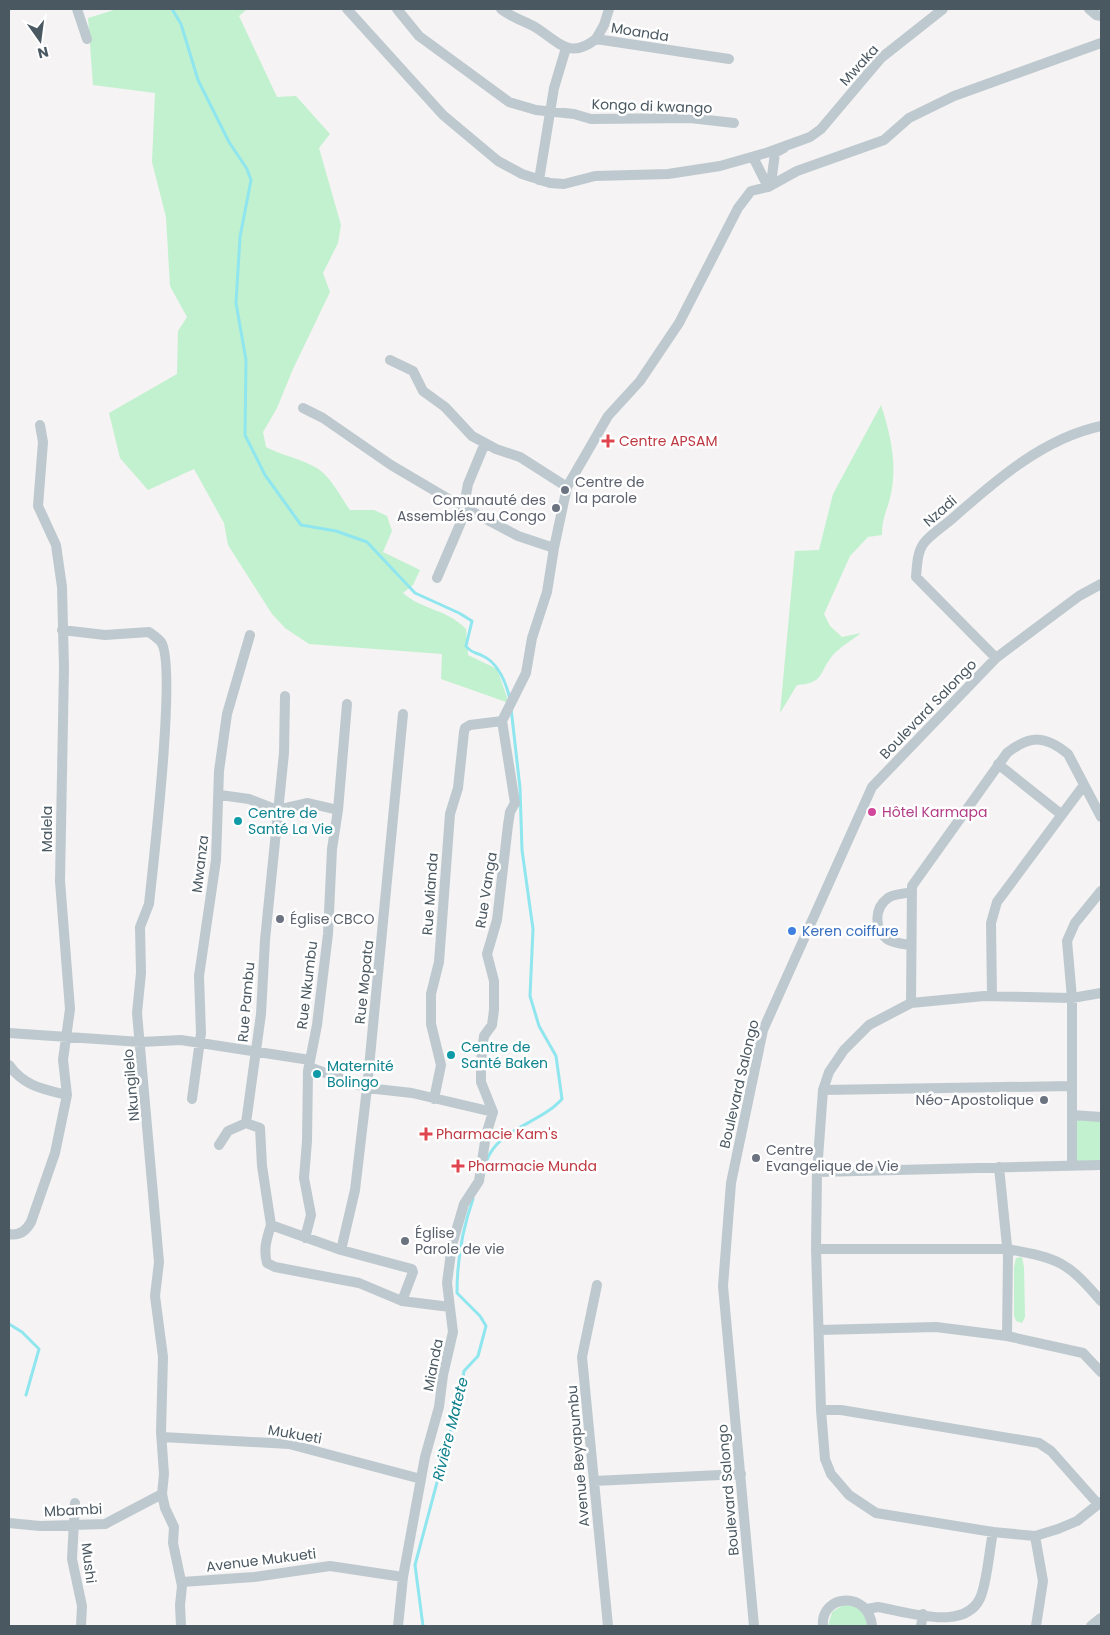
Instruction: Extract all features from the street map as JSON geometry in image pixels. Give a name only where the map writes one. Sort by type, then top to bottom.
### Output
[{"type":"street","points":[[77,9],[87,39]]},
{"type":"street","points":[[347,9],[443,115],[498,162],[510,169],[539,180],[564,184],[595,176],[668,174],[720,166],[753,157],[798,139]]},
{"type":"street","name":"Kongo di kwango","points":[[397,9],[419,36],[499,97],[509,102],[536,110],[552,110],[591,119],[690,118],[734,123]]},
{"type":"street","points":[[501,9],[534,27],[566,48],[555,82],[552,110],[539,180]]},
{"type":"street","points":[[596,39],[604,25],[609,9]]},
{"type":"street","name":"Mwaka","points":[[798,139],[810,136],[821,129],[881,58],[943,9]]},
{"type":"street","points":[[1089,9],[1096,15],[1101,16]]},
{"type":"street","name":"Moanda","points":[[566,48],[584,48],[596,39],[728,60]]},
{"type":"street","points":[[502,722],[526,673],[532,638],[548,592],[554,548],[567,487],[608,416],[640,380],[679,323],[738,208],[751,191],[768,187],[797,171],[884,140],[909,118],[954,96],[1101,43]]},
{"type":"street","points":[[768,187],[772,176],[775,153],[798,139]]},
{"type":"street","points":[[753,157],[768,187]]},
{"type":"street","points":[[390,360],[413,371],[423,391],[445,407],[472,436],[496,449],[520,457],[567,487]]},
{"type":"street","points":[[303,408],[324,418],[391,466],[518,536],[554,548]]},
{"type":"street","name":"Malela","points":[[9,1234],[19,1234],[27,1230],[37,1207],[55,1153],[66,1095],[63,1060],[70,1008],[60,881],[64,668],[62,587],[56,545],[38,506],[43,442],[40,425]]},
{"type":"street","name":"Nzadi","points":[[996,658],[916,577],[923,544],[990,485],[1042,450],[1077,431],[1101,426]]},
{"type":"street","points":[[437,578],[460,522],[468,484],[485,443]]},
{"type":"street","name":"Boulevard Salongo","points":[[754,1626],[723,1286],[731,1183],[763,1030],[872,787],[996,658],[1050,617],[1100,587]]},
{"type":"street","name":"Nkungilelo","points":[[62,630],[105,635],[149,632],[161,642],[165,656],[167,706],[149,904],[140,927],[141,973],[138,1013],[159,1262],[155,1296],[163,1357],[162,1437],[164,1474],[162,1494],[165,1508],[174,1526],[173,1543],[182,1582],[181,1626]]},
{"type":"street","name":"Mwanza","points":[[192,1099],[201,1033],[199,976],[216,860],[220,795],[219,771],[228,714],[250,635]]},
{"type":"street","name":"Rue Pambu","points":[[246,1123],[261,1014],[265,940],[284,753],[285,696]]},
{"type":"street","name":"Rue Nkumbu","points":[[305,1238],[311,1215],[304,1178],[309,1063],[317,1025],[332,883],[332,849],[338,810],[347,704]]},
{"type":"street","name":"Rue Mopata","points":[[341,1250],[356,1182],[367,1088],[403,714]]},
{"type":"street","name":"Rue Mianda","points":[[434,1099],[441,1065],[431,1024],[431,994],[439,962],[450,814],[459,780],[464,732],[465,728],[470,725],[502,722]]},
{"type":"street","name":"Rue Vanga","points":[[493,1112],[481,1082],[484,1036],[492,1025],[495,999],[494,981],[487,954],[497,920],[509,819],[515,802],[502,722]]},
{"type":"street","points":[[911,1003],[911,892],[916,878],[998,764],[1016,746],[1040,739],[1051,742],[1068,754],[1101,817]]},
{"type":"street","points":[[998,764],[1062,815]]},
{"type":"street","points":[[992,996],[992,913],[997,902],[1084,785]]},
{"type":"street","points":[[220,795],[249,799],[277,810],[308,803],[338,810]]},
{"type":"street","points":[[1072,1166],[1072,998],[1067,941],[1075,923],[1101,891]]},
{"type":"street","points":[[910,945],[890,940],[883,935],[877,926],[877,914],[882,904],[889,897],[911,892]]},
{"type":"street","points":[[821,1410],[840,1410],[1039,1443],[1051,1451],[1100,1503],[1077,1521],[1058,1530],[1035,1536],[993,1532],[876,1513],[860,1504],[839,1485],[831,1474],[825,1459],[821,1410],[816,1249],[817,1172],[823,1090],[829,1072],[844,1050],[869,1025],[911,1003],[992,996],[1072,998],[1101,993]]},
{"type":"street","points":[[9,1033],[141,1042],[166,1039],[255,1050],[309,1063],[367,1088],[412,1094],[493,1112]]},
{"type":"street","points":[[9,1065],[18,1078],[42,1089],[66,1095]]},
{"type":"street","points":[[823,1090],[1072,1086]]},
{"type":"street","name":"Mianda","points":[[398,1626],[403,1577],[425,1457],[439,1407],[453,1332],[447,1283],[452,1245],[464,1204],[479,1181],[486,1135],[493,1112]]},
{"type":"street","points":[[1072,1115],[1101,1116]]},
{"type":"street","points":[[219,1145],[228,1131],[236,1126],[246,1123],[260,1128],[262,1166],[271,1225],[265,1246],[267,1263],[276,1267],[359,1283],[402,1301],[450,1307]]},
{"type":"street","points":[[817,1172],[1101,1165]]},
{"type":"street","points":[[999,1167],[1006,1249],[1007,1336]]},
{"type":"street","points":[[271,1225],[341,1250],[412,1269],[402,1301]]},
{"type":"street","points":[[816,1249],[1006,1249],[1054,1258],[1083,1280],[1101,1301]]},
{"type":"street","name":"Avenue Beyapumbu","points":[[597,1285],[582,1357],[608,1626]]},
{"type":"street","points":[[819,1330],[936,1327],[1007,1336],[1082,1353],[1100,1368]]},
{"type":"street","name":"Mukueti","points":[[162,1437],[289,1444],[422,1478]]},
{"type":"street","points":[[594,1481],[741,1474]]},
{"type":"street","name":"Mbambi","points":[[9,1523],[40,1526],[105,1524],[162,1494]]},
{"type":"street","name":"Mushi","points":[[75,1503],[72,1559],[82,1606],[81,1626]]},
{"type":"street","points":[[867,1609],[878,1607],[944,1618],[957,1618],[975,1607],[982,1594],[993,1532]]},
{"type":"street","points":[[1035,1536],[1043,1581],[1036,1626]]},
{"type":"street","name":"Avenue Mukueti","points":[[182,1582],[254,1577],[330,1566],[403,1577]]},
{"type":"street","points":[[823,1626],[826,1612],[832,1605],[840,1601],[850,1600],[860,1603],[867,1609],[872,1626]]},
{"type":"street","points":[[921,1626],[923,1614]]},
{"type":"street","points":[[1091,1626],[1101,1618]]},
{"type":"green space","points":[[117,9],[247,9],[239,16],[277,97],[296,96],[330,134],[319,148],[341,225],[338,243],[323,273],[330,292],[293,369],[277,408],[263,432],[266,447],[319,469],[329,479],[350,510],[374,510],[387,516],[392,531],[383,552],[420,570],[413,585],[403,593],[418,603],[451,617],[466,629],[468,655],[497,669],[509,703],[441,679],[442,654],[309,644],[285,628],[272,614],[228,545],[224,523],[194,469],[148,490],[120,458],[109,413],[177,374],[178,331],[187,317],[170,286],[166,217],[152,162],[155,93],[93,85],[88,18]]},
{"type":"green space","points":[[881,405],[888,428],[893,463],[892,486],[883,520],[882,535],[868,537],[850,556],[824,614],[830,626],[842,637],[861,633],[833,655],[817,679],[806,684],[797,685],[780,713],[795,551],[819,550],[833,494]]},
{"type":"green space","points":[[1077,1120],[1101,1121],[1101,1159],[1099,1161],[1077,1161]]},
{"type":"green space","points":[[1022,1257],[1025,1317],[1022,1323],[1016,1321],[1014,1316],[1014,1267],[1016,1258]]},
{"type":"green space","points":[[843,1605],[853,1606],[860,1610],[867,1621],[867,1626],[828,1626],[832,1612]]},
{"type":"waterway","points":[[172,9],[181,24],[198,80],[229,142],[247,169],[251,180],[240,237],[236,303],[246,360],[245,435],[265,475],[301,525],[336,531],[367,542],[415,593],[472,621],[466,646],[471,651],[493,663],[504,680],[510,699]]},
{"type":"waterway","points":[[486,1162],[500,1141],[543,1115],[562,1099],[556,1056],[539,1026],[530,996],[533,929],[522,850],[520,788],[511,708]]},
{"type":"waterway","name":"Rivière Matete","points":[[423,1626],[415,1565],[460,1396],[464,1371],[478,1356],[486,1326],[480,1316],[457,1293],[461,1245],[473,1199]]},
{"type":"waterway","points":[[9,1324],[22,1332],[39,1349],[26,1395]]},
{"type":"place","name":"Centre APSAM","points":[[608,441]]},
{"type":"place","name":"Centre de la parole","points":[[565,490]]},
{"type":"place","name":"Comunauté des Assemblés au Congo","points":[[556,508]]},
{"type":"place","name":"Hôtel Karmapa","points":[[872,812]]},
{"type":"place","name":"Centre de Santé La Vie","points":[[238,821]]},
{"type":"place","name":"Église CBCO","points":[[280,919]]},
{"type":"place","name":"Keren coiffure","points":[[792,931]]},
{"type":"place","name":"Centre de Santé Baken","points":[[451,1055]]},
{"type":"place","name":"Maternité Bolingo","points":[[317,1074]]},
{"type":"place","name":"Néo-Apostolique","points":[[1044,1100]]},
{"type":"place","name":"Pharmacie Kam's","points":[[426,1134]]},
{"type":"place","name":"Centre Evangelique de Vie","points":[[756,1158]]},
{"type":"place","name":"Pharmacie Munda","points":[[458,1166]]},
{"type":"place","name":"Église Parole de vie","points":[[405,1241]]}]
